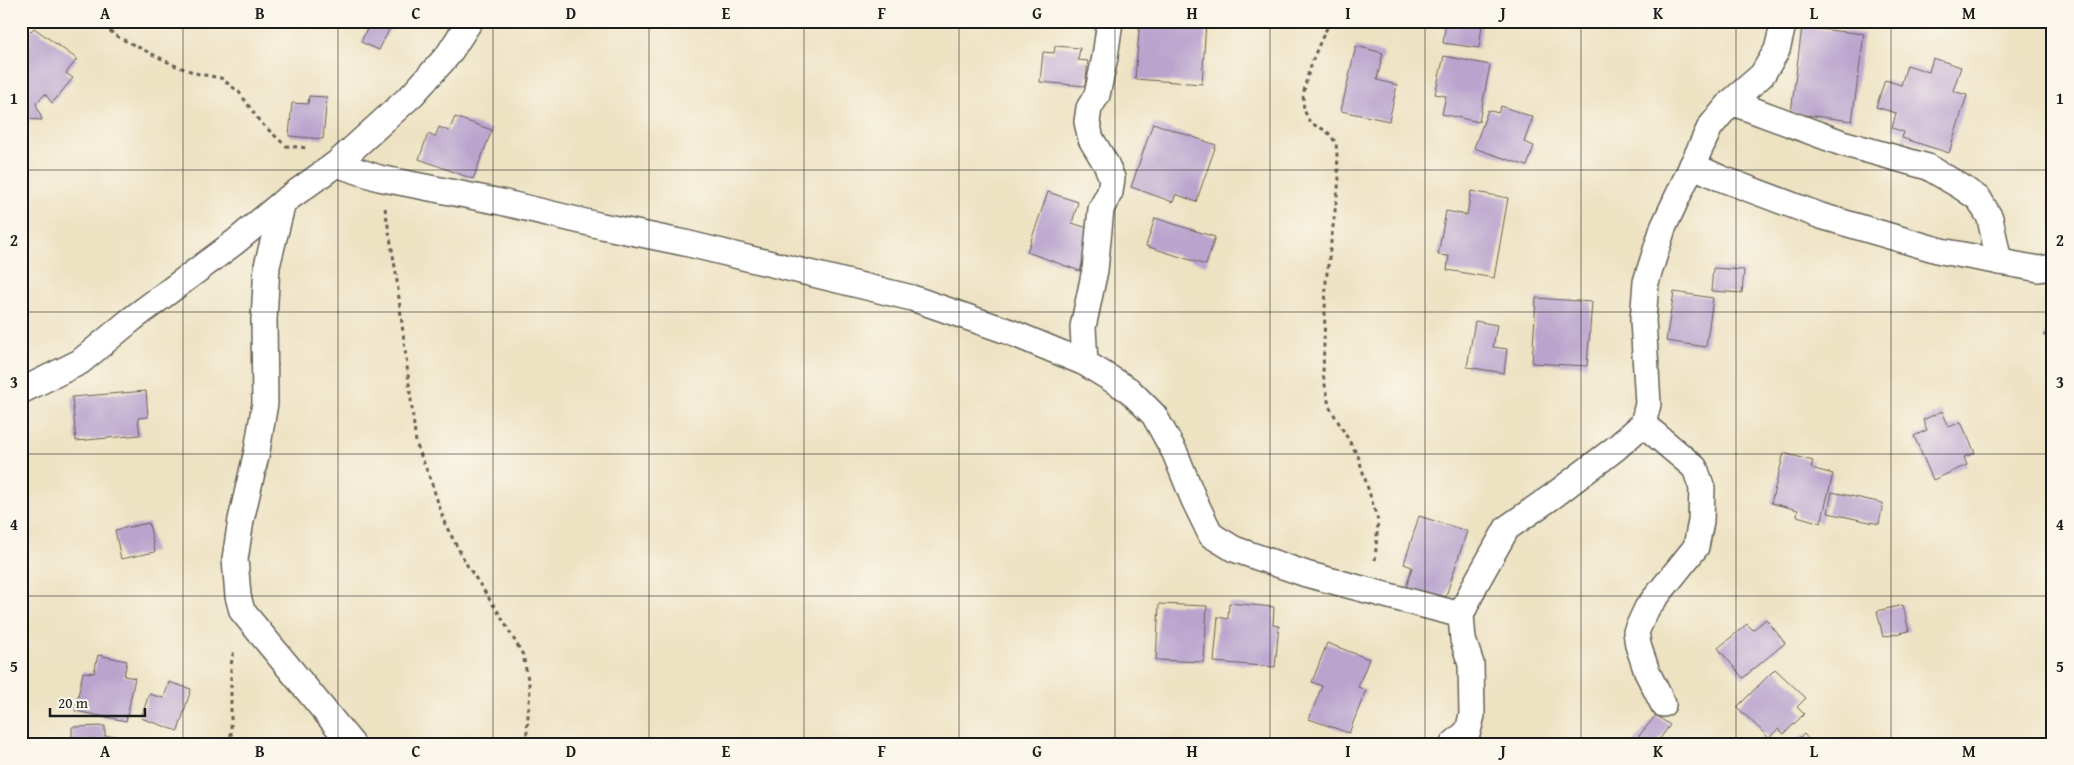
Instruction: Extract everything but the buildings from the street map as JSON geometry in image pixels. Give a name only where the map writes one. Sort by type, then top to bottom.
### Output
[{"type":"street","points":[[22,389],[80,362],[132,319],[341,159],[413,94],[448,55],[470,21]]},
{"type":"street","points":[[1085,363],[1084,326],[1095,270],[1101,209],[1110,192],[1112,178],[1091,139],[1087,122],[1089,108],[1096,95],[1103,66],[1110,21]]},
{"type":"street","points":[[1453,744],[1468,731],[1472,715],[1471,664],[1463,640],[1461,615],[1506,528],[1553,496],[1616,448],[1643,424],[1648,404],[1643,320],[1646,282],[1663,228],[1710,128],[1731,102],[1762,75],[1777,50],[1784,21]]},
{"type":"street","points":[[1731,102],[1842,143],[1928,167],[1960,186],[1980,200],[1990,218],[1999,262]]},
{"type":"street","points":[[341,159],[379,178],[501,202],[685,243],[912,298],[1010,332],[1085,363],[1129,390],[1154,415],[1175,453],[1211,535],[1234,549],[1306,574],[1461,615]]},
{"type":"street","points":[[1692,165],[1720,178],[1821,216],[1941,251],[2039,269],[2053,267]]},
{"type":"street","points":[[283,202],[266,266],[264,320],[266,403],[241,520],[235,559],[238,596],[242,611],[352,744]]},
{"type":"street","points":[[1643,424],[1696,468],[1702,488],[1701,520],[1696,546],[1647,608],[1636,632],[1646,672],[1663,704]]},
{"type":"path","points":[[97,21],[118,37],[176,66],[199,74],[221,78],[239,92],[260,122],[286,146],[341,159]]},
{"type":"path","points":[[1331,21],[1312,63],[1304,91],[1303,107],[1310,123],[1326,131],[1336,143],[1339,180],[1326,281],[1323,374],[1329,406],[1358,456],[1378,521],[1373,592]]},
{"type":"path","points":[[379,178],[396,272],[416,443],[431,480],[445,524],[467,565],[523,655],[530,689],[526,744]]},
{"type":"path","points":[[231,744],[230,665],[242,611]]}]
